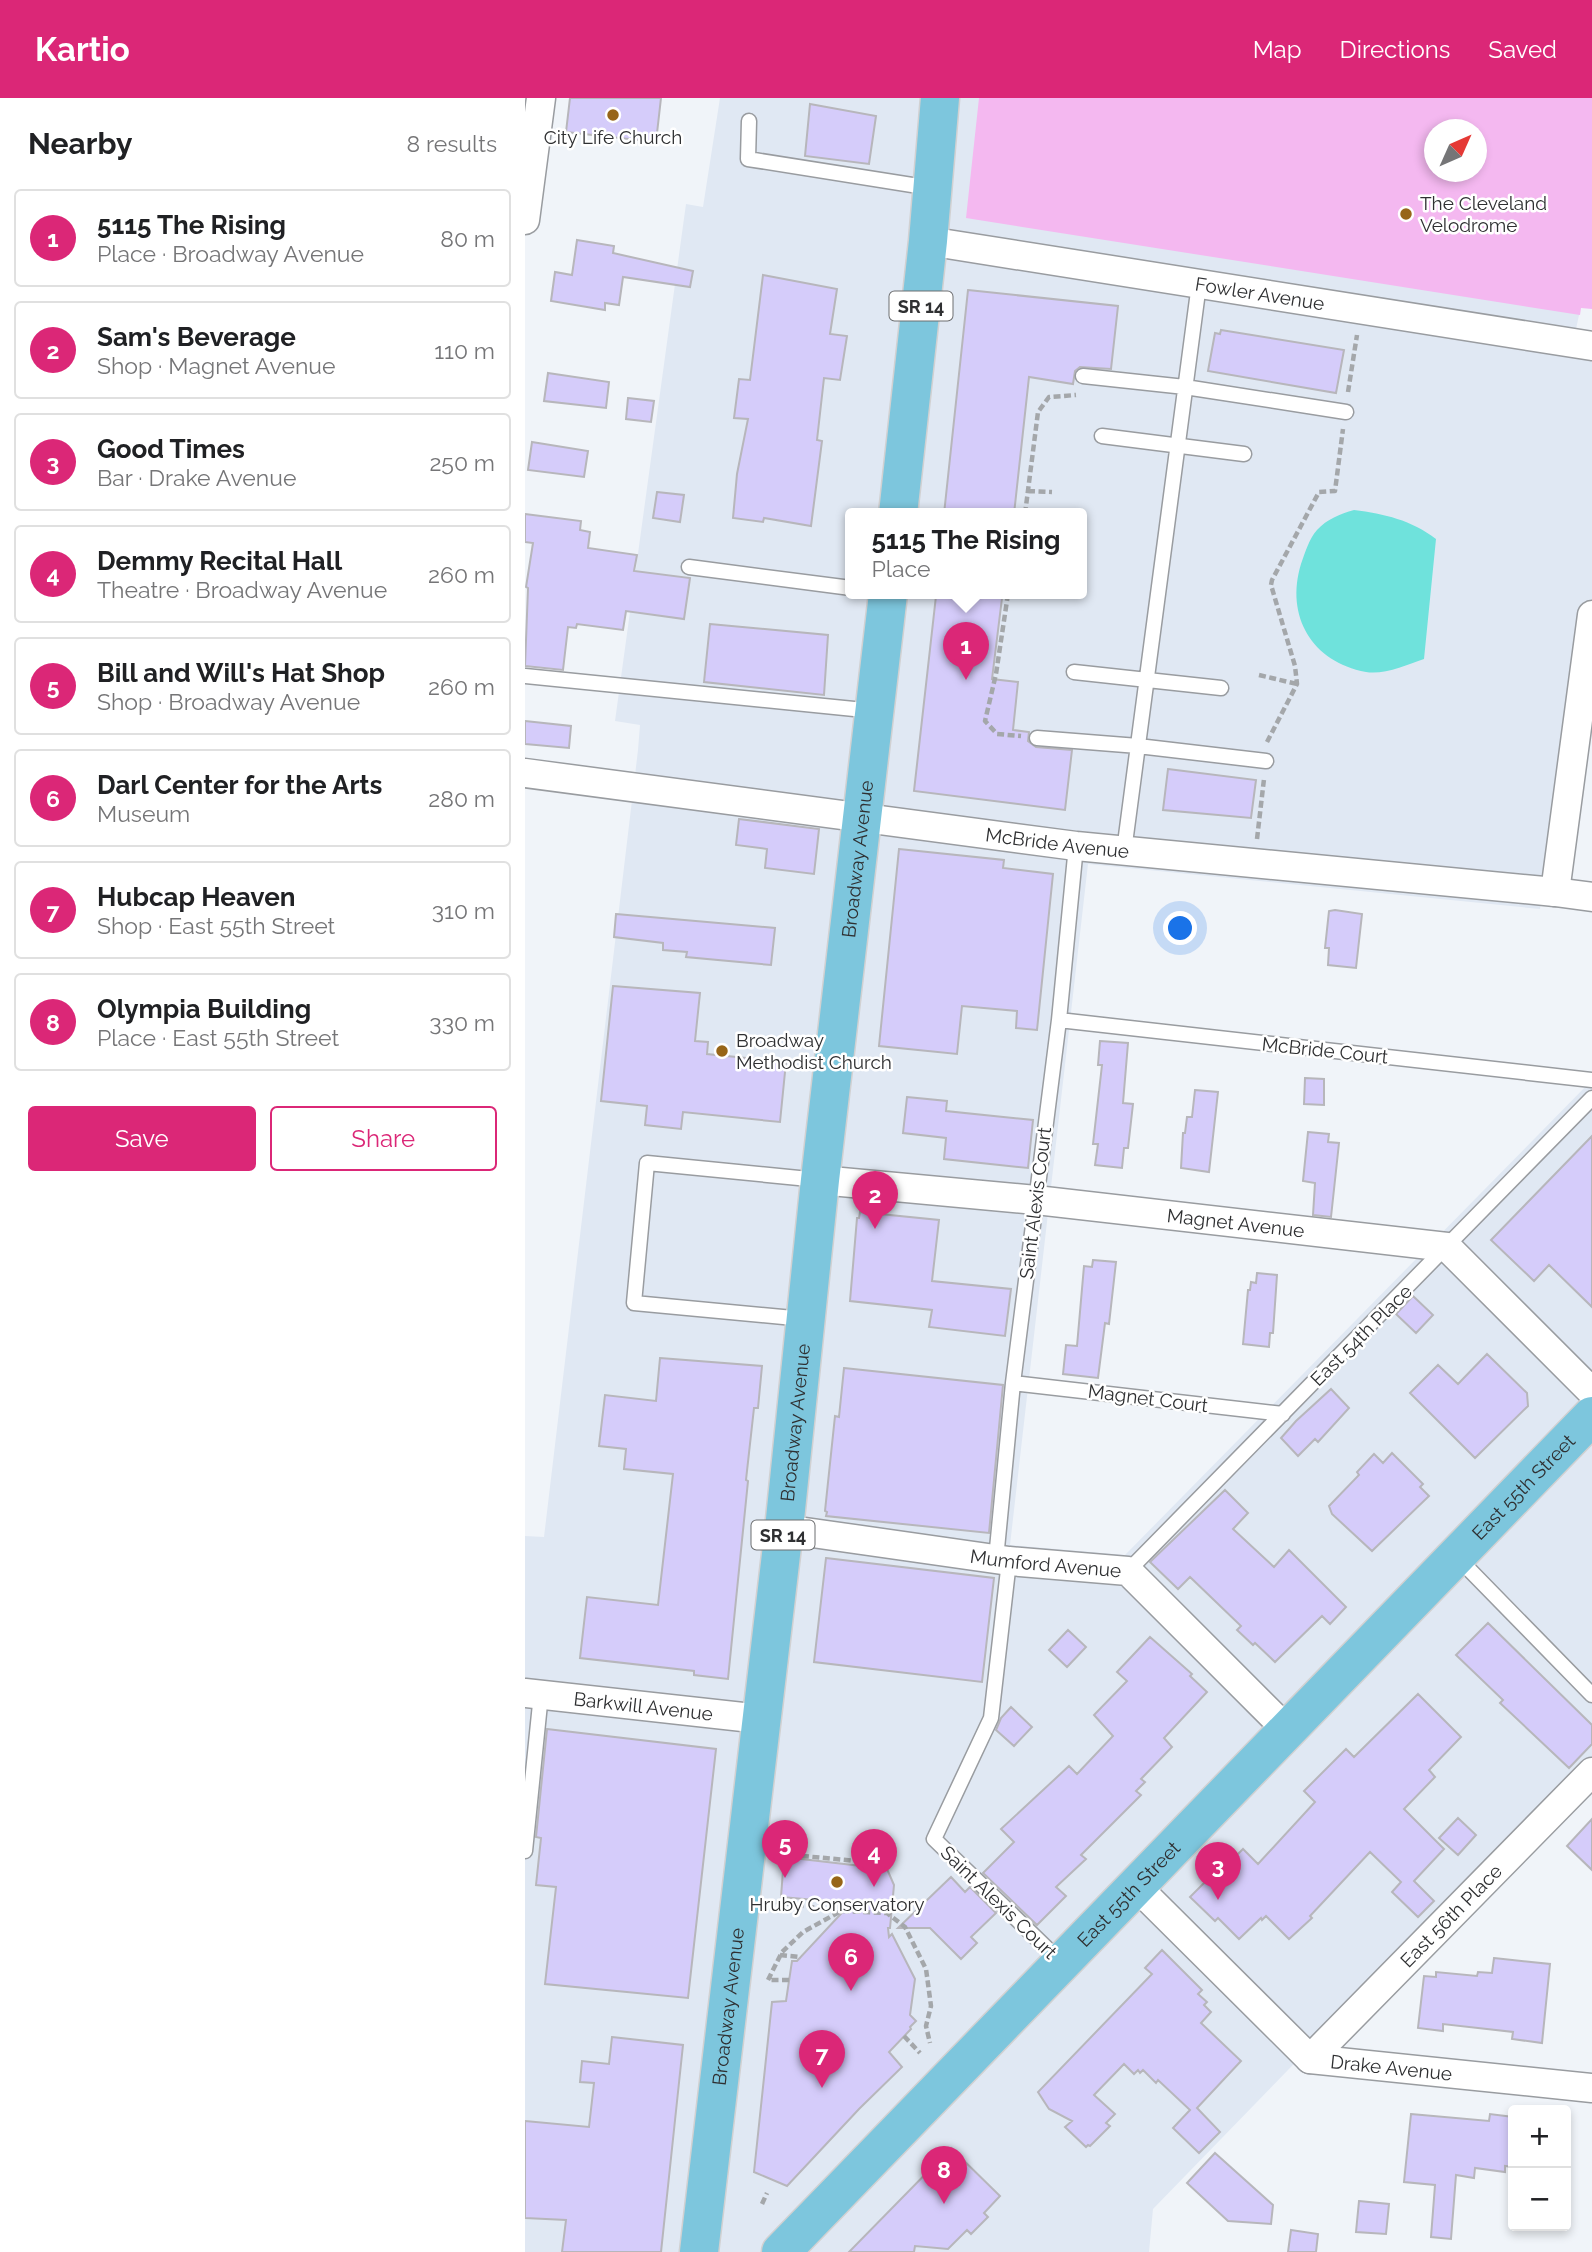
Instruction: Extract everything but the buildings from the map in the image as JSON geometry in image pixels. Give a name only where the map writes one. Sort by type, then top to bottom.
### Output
[{"type":"main road","name":"SR 14","points":[[899,508],[928,241],[940,98]]},
{"type":"main road","name":"Broadway Avenue","points":[[699,2252],[784,1529],[820,1180],[887,599]]},
{"type":"main road","name":"East 55th Street","points":[[781,2252],[1592,1416]]},
{"type":"street","points":[[525,220],[541,98]]},
{"type":"street","name":"Fowler Avenue","points":[[928,241],[1592,346]]},
{"type":"street","points":[[1555,892],[1592,615]]},
{"type":"street","name":"McBride Avenue","points":[[525,773],[1076,846],[1592,897]]},
{"type":"street","name":"Magnet Avenue","points":[[820,1180],[1036,1200],[1447,1247]]},
{"type":"street","points":[[1447,1247],[1592,1392]]},
{"type":"street","name":"Mumford Avenue","points":[[784,1529],[1003,1560],[1128,1571],[1287,1730]]},
{"type":"street","name":"Barkwill Avenue","points":[[533,1693],[761,1719]]},
{"type":"street","name":"East 56th Place","points":[[1310,2059],[1592,1772]]},
{"type":"street","name":"Drake Avenue","points":[[1136,1886],[1310,2059],[1592,2088]]},
{"type":"lane","points":[[749,121],[748,159],[932,188]]},
{"type":"lane","points":[[1124,851],[1199,284]]},
{"type":"lane","points":[[1083,376],[1185,387],[1346,412]]},
{"type":"lane","points":[[1102,436],[1244,454]]},
{"type":"lane","points":[[689,567],[845,587]]},
{"type":"lane","points":[[1074,672],[1220,688]]},
{"type":"lane","points":[[525,676],[875,711]]},
{"type":"lane","points":[[1032,736],[1266,761]]},
{"type":"lane","name":"Saint Alexis Court","points":[[1062,1963],[934,1839],[991,1718],[1013,1383],[1059,1020],[1076,846]]},
{"type":"lane","name":"McBride Court","points":[[1059,1020],[1592,1080]]},
{"type":"lane","name":"East 54th Place","points":[[1128,1571],[1592,1098]]},
{"type":"lane","points":[[805,1319],[634,1303],[647,1163],[820,1180]]},
{"type":"lane","name":"Magnet Court","points":[[1013,1383],[1283,1414]]},
{"type":"lane","points":[[1457,1556],[1592,1695]]},
{"type":"lane","points":[[525,1851],[533,1693]]},
{"type":"path","points":[[1259,675],[1297,684],[1295,666],[1271,585],[1277,568],[1319,492],[1335,491],[1357,334]]},
{"type":"path","points":[[1026,508],[1038,412],[1049,397],[1080,394]]},
{"type":"path","points":[[1028,491],[1052,492]]},
{"type":"path","points":[[1007,599],[996,674],[985,721],[997,734],[1032,736]]},
{"type":"path","points":[[781,1854],[850,1863],[890,1864]]},
{"type":"path","points":[[776,1902],[841,1911],[887,1913],[905,1927],[926,1969],[931,2006],[926,2026],[930,2043]]},
{"type":"path","points":[[789,1980],[768,1979],[780,1955],[803,1931],[841,1911]]},
{"type":"path","points":[[780,1955],[801,1957]]},
{"type":"path","points":[[904,2036],[920,2053]]},
{"type":"path","points":[[762,2204],[767,2193]]},
{"type":"shaded area","points":[[720,98],[1592,98],[1592,255],[1576,329],[1592,332],[1592,604],[1540,909],[1088,864],[1010,1545],[1125,1555],[1592,1080],[1592,1757],[1153,2209],[1149,2252],[525,2252],[525,1536],[544,1537],[638,750],[640,725],[615,721],[686,204],[703,207]]},
{"type":"shaded area","name":"The Cleveland Velodrome","points":[[979,98],[1592,98],[1592,309],[1581,308],[1580,315],[966,218]]},
{"type":"water","points":[[1354,510],[1397,519],[1436,539],[1424,659],[1388,671],[1366,672],[1347,667],[1331,658],[1317,647],[1307,634],[1297,601],[1301,564],[1317,530],[1334,517]]},
{"type":"place","name":"City Life Church","points":[[613,115]]},
{"type":"place","name":"The Cleveland Velodrome","points":[[1406,214]]},
{"type":"place","name":"5115 The Rising","points":[[966,680]]},
{"type":"place","name":"Broadway Methodist Church","points":[[722,1051]]},
{"type":"place","name":"Sam's Beverage","points":[[875,1229]]},
{"type":"place","name":"Bill and Will's Hat Shop","points":[[785,1878]]},
{"type":"place","name":"Hruby Conservatory","points":[[837,1882]]},
{"type":"place","name":"Demmy Recital Hall","points":[[874,1887]]},
{"type":"place","name":"Good Times","points":[[1218,1900]]},
{"type":"place","name":"Darl Center for the Arts","points":[[851,1991]]},
{"type":"place","name":"Hubcap Heaven","points":[[822,2088]]},
{"type":"place","name":"Olympia Building","points":[[944,2204]]}]
